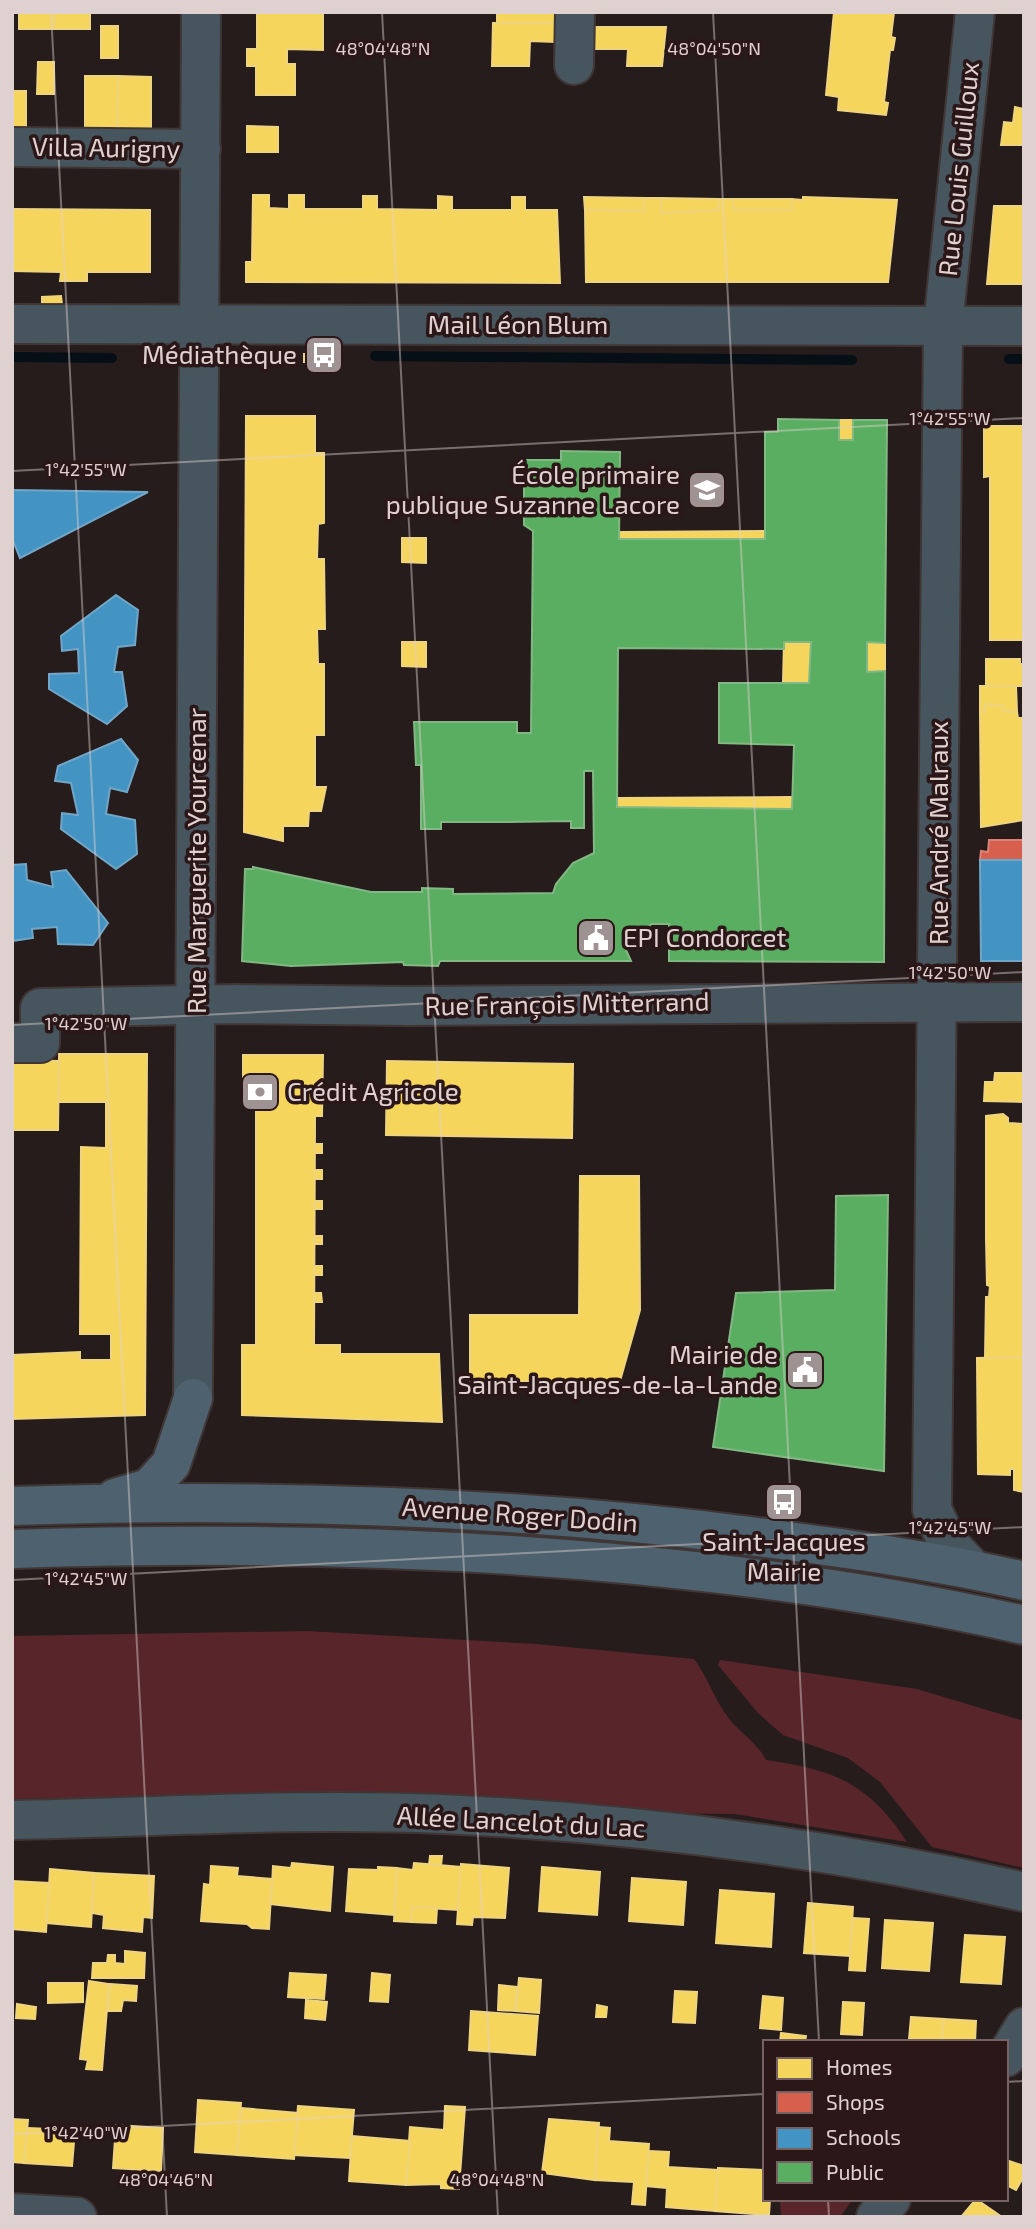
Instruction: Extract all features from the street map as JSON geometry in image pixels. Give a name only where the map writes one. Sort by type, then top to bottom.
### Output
[{"type":"main road","points":[[94,1503],[149,1488],[171,1464],[193,1398]]},
{"type":"main road","name":"Avenue Roger Dodin","points":[[12,1506],[94,1503],[326,1503],[516,1513],[719,1531],[881,1553],[1024,1581]]},
{"type":"main road","name":"Avenue Roger Dodin","points":[[12,1549],[250,1545],[511,1556],[728,1576],[876,1597],[1024,1625]]},
{"type":"street","name":"Rue Marguerite Yourcenar","points":[[193,1398],[201,12]]},
{"type":"street","points":[[574,65],[575,12]]},
{"type":"street","name":"Rue Louis Guilloux","points":[[943,326],[975,12]]},
{"type":"street","name":"Villa Aurigny","points":[[12,147],[201,149]]},
{"type":"street","name":"Mail Léon Blum","points":[[12,324],[1024,326]]},
{"type":"street","name":"Rue André Malraux","points":[[943,326],[932,1509],[947,1542],[974,1570]]},
{"type":"street","name":"Rue François Mitterrand","points":[[12,1043],[40,1042],[40,1008],[196,1004],[409,1006],[1024,1002]]},
{"type":"street","name":"Allée Lancelot du Lac","points":[[12,1820],[440,1814],[623,1826],[806,1848],[1024,1892]]},
{"type":"street","points":[[1008,2054],[1024,2027]]},
{"type":"street","points":[[876,2217],[889,2201]]},
{"type":"street","points":[[12,2213],[76,2217]]},
{"type":"shaded area","points":[[307,1631],[536,1644],[694,1659],[730,1719],[766,1760],[811,1768],[847,1782],[878,1806],[907,1842],[735,1814],[627,1813],[425,1794],[12,1799],[12,1636]]},
{"type":"shaded area","points":[[720,1660],[917,1689],[1024,1721],[1024,1868],[932,1847],[880,1782],[848,1758],[783,1735],[758,1713],[718,1665]]},
{"type":"shaded area","points":[[780,2201],[852,2201],[840,2217],[781,2217]]},
{"type":"building: Homes","points":[[19,12],[54,12],[54,29],[19,29]]},
{"type":"building: Homes","points":[[54,12],[90,12],[90,29],[54,29]]},
{"type":"building: Homes","points":[[257,12],[323,12],[323,50],[287,49],[287,64],[295,64],[295,95],[256,95],[256,66],[247,66],[247,49],[257,49]]},
{"type":"building: Homes","points":[[497,12],[555,12],[555,23],[497,23]]},
{"type":"building: Homes","points":[[834,12],[894,12],[891,37],[895,38],[893,50],[890,50],[884,102],[888,103],[886,115],[838,110],[839,97],[826,95]]},
{"type":"building: Homes","points":[[493,23],[555,23],[555,42],[530,41],[529,66],[492,66]]},
{"type":"building: Homes","points":[[101,26],[118,26],[118,58],[101,58]]},
{"type":"building: Homes","points":[[594,27],[666,27],[662,66],[627,66],[628,49],[594,49]]},
{"type":"building: Homes","points":[[38,62],[54,62],[54,94],[37,94]]},
{"type":"building: Homes","points":[[85,76],[118,76],[117,132],[85,132]]},
{"type":"building: Homes","points":[[118,76],[151,77],[151,132],[117,132]]},
{"type":"building: Homes","points":[[12,91],[26,91],[26,131],[12,131]]},
{"type":"building: Homes","points":[[1015,107],[1024,109],[1024,145],[1001,145],[1004,122],[1013,123]]},
{"type":"building: Homes","points":[[247,126],[278,127],[278,152],[247,152]]},
{"type":"building: Homes","points":[[253,195],[269,195],[269,208],[289,209],[289,195],[304,195],[304,209],[363,209],[363,196],[377,196],[377,209],[438,210],[438,196],[452,197],[452,210],[512,210],[512,197],[525,197],[525,210],[557,210],[560,283],[246,282],[246,262],[252,262]]},
{"type":"building: Homes","points":[[584,197],[644,198],[645,211],[585,210]]},
{"type":"building: Homes","points":[[803,197],[897,200],[888,282],[586,282],[585,210],[645,211],[644,198],[661,198],[661,213],[719,210],[718,199],[733,199],[734,210],[792,210],[792,199],[803,200]]},
{"type":"building: Homes","points":[[661,198],[718,199],[719,210],[661,213]]},
{"type":"building: Homes","points":[[733,199],[792,199],[792,210],[734,210]]},
{"type":"building: Homes","points":[[994,206],[1024,206],[1024,284],[987,284]]},
{"type":"building: Homes","points":[[12,209],[150,210],[150,272],[87,272],[87,281],[60,281],[61,272],[12,271]]},
{"type":"building: Homes","points":[[61,296],[62,304],[42,305],[42,297]]},
{"type":"building: Homes","points":[[304,354],[323,354],[323,362],[304,362]]},
{"type":"building: Homes","points":[[246,416],[315,416],[315,453],[324,453],[324,523],[318,524],[317,559],[324,559],[325,629],[317,629],[318,664],[324,664],[324,735],[315,735],[315,787],[326,787],[321,811],[309,811],[308,826],[283,826],[283,841],[244,832]]},
{"type":"building: Homes","points":[[839,420],[853,420],[853,440],[839,440]]},
{"type":"building: Homes","points":[[984,426],[1024,426],[1024,640],[990,640],[990,476],[984,477]]},
{"type":"building: Homes","points":[[766,531],[765,539],[619,539],[619,532]]},
{"type":"building: Homes","points":[[402,538],[426,538],[426,563],[402,562]]},
{"type":"building: Homes","points":[[402,642],[426,642],[426,667],[402,666]]},
{"type":"building: Homes","points":[[784,642],[811,642],[809,683],[783,682]]},
{"type":"building: Homes","points":[[867,642],[885,643],[885,671],[867,672]]},
{"type":"building: Homes","points":[[986,659],[1020,659],[1020,664],[1024,664],[1024,686],[986,686]]},
{"type":"building: Homes","points":[[980,686],[1016,686],[1017,712],[1004,711],[1003,706],[985,704],[985,712],[980,712]]},
{"type":"building: Homes","points":[[985,704],[1003,706],[1004,711],[1017,712],[1018,718],[1024,718],[1024,820],[981,827],[980,712],[985,712]]},
{"type":"building: Homes","points":[[792,797],[792,809],[617,807],[618,798]]},
{"type":"building: Homes","points":[[59,1054],[147,1054],[145,1415],[12,1419],[12,1355],[80,1352],[80,1360],[111,1360],[111,1334],[80,1334],[81,1147],[106,1148],[106,1102],[59,1102]]},
{"type":"building: Homes","points":[[243,1055],[323,1055],[322,1116],[315,1116],[314,1345],[340,1345],[340,1354],[439,1354],[442,1422],[242,1415],[242,1345],[256,1345],[256,1101],[243,1101]]},
{"type":"building: Homes","points":[[12,1060],[59,1061],[58,1130],[12,1130]]},
{"type":"building: Homes","points":[[387,1061],[573,1064],[572,1138],[386,1135]]},
{"type":"building: Homes","points":[[995,1073],[1024,1073],[1024,1102],[984,1101],[985,1082],[994,1082]]},
{"type":"building: Homes","points":[[1003,1114],[1008,1118],[1008,1123],[1024,1124],[1024,1357],[985,1358],[986,1297],[989,1297],[990,1286],[987,1285],[986,1116]]},
{"type":"building: Homes","points":[[315,1144],[322,1144],[322,1153],[315,1153]]},
{"type":"building: Homes","points":[[315,1170],[322,1170],[322,1179],[315,1179]]},
{"type":"building: Homes","points":[[580,1176],[639,1176],[640,1310],[620,1381],[470,1381],[470,1315],[579,1315]]},
{"type":"building: Homes","points":[[315,1201],[322,1201],[322,1209],[315,1209]]},
{"type":"building: Homes","points":[[315,1236],[322,1236],[322,1244],[315,1244]]},
{"type":"building: Homes","points":[[315,1266],[322,1266],[322,1275],[314,1275]]},
{"type":"building: Homes","points":[[314,1293],[321,1293],[322,1302],[315,1302]]},
{"type":"building: Homes","points":[[1024,1357],[1024,1492],[1014,1490],[1014,1469],[1010,1469],[1010,1475],[978,1474],[977,1358]]},
{"type":"building: Homes","points":[[430,1856],[442,1856],[441,1866],[429,1865]]},
{"type":"building: Homes","points":[[292,1863],[333,1867],[330,1911],[271,1904],[273,1866],[291,1868]]},
{"type":"building: Homes","points":[[414,1863],[461,1867],[458,1910],[412,1907],[411,1922],[394,1921],[397,1868],[413,1870]]},
{"type":"building: Homes","points":[[461,1864],[509,1868],[505,1918],[473,1917],[472,1925],[457,1924]]},
{"type":"building: Homes","points":[[211,1866],[238,1868],[237,1876],[272,1879],[269,1929],[252,1928],[247,1924],[201,1921],[204,1884],[210,1885]]},
{"type":"building: Homes","points":[[378,1867],[397,1868],[394,1915],[346,1911],[349,1869],[378,1870]]},
{"type":"building: Homes","points":[[542,1867],[600,1872],[597,1915],[539,1911]]},
{"type":"building: Homes","points":[[50,1869],[94,1873],[91,1927],[47,1923]]},
{"type":"building: Homes","points":[[94,1873],[154,1876],[152,1918],[143,1917],[142,1932],[103,1928],[104,1915],[92,1913]]},
{"type":"building: Homes","points":[[632,1878],[686,1882],[683,1925],[629,1921]]},
{"type":"building: Homes","points":[[12,1881],[49,1883],[46,1932],[12,1929]]},
{"type":"building: Homes","points":[[720,1890],[774,1894],[771,1947],[716,1943]]},
{"type":"building: Homes","points":[[808,1903],[853,1907],[850,1956],[804,1953]]},
{"type":"building: Homes","points":[[412,1907],[437,1908],[436,1923],[411,1922]]},
{"type":"building: Homes","points":[[853,1918],[869,1919],[865,1971],[849,1970]]},
{"type":"building: Homes","points":[[885,1920],[933,1923],[929,1971],[882,1968]]},
{"type":"building: Homes","points":[[965,1935],[1005,1937],[1001,1984],[961,1982]]},
{"type":"building: Homes","points":[[125,1951],[145,1953],[144,1978],[92,1978],[93,1963],[107,1963],[108,1955],[115,1955],[115,1963],[125,1964]]},
{"type":"building: Homes","points":[[290,1973],[326,1975],[324,1999],[288,1997]]},
{"type":"building: Homes","points":[[372,1973],[390,1975],[388,2002],[370,2001]]},
{"type":"building: Homes","points":[[519,1978],[541,1980],[539,2013],[516,2011]]},
{"type":"building: Homes","points":[[89,1981],[109,1984],[102,2070],[86,2069],[88,2060],[80,2059]]},
{"type":"building: Homes","points":[[48,1983],[83,1983],[83,2002],[48,2003]]},
{"type":"building: Homes","points":[[110,1984],[137,1986],[136,2001],[123,2000],[121,2011],[108,2011]]},
{"type":"building: Homes","points":[[499,1985],[517,1987],[515,2011],[498,2010]]},
{"type":"building: Homes","points":[[675,1991],[697,1992],[695,2023],[673,2022]]},
{"type":"building: Homes","points":[[763,1996],[783,1998],[781,2030],[760,2028]]},
{"type":"building: Homes","points":[[306,2000],[327,2002],[325,2020],[305,2018]]},
{"type":"building: Homes","points":[[843,2002],[864,2003],[862,2035],[841,2034]]},
{"type":"building: Homes","points":[[17,2004],[36,2007],[35,2019],[16,2018]]},
{"type":"building: Homes","points":[[597,2005],[607,2007],[606,2017],[596,2017]]},
{"type":"building: Homes","points":[[471,2011],[538,2016],[535,2055],[469,2050]]},
{"type":"building: Homes","points":[[911,2017],[944,2019],[942,2040],[909,2039]]},
{"type":"building: Homes","points":[[944,2019],[976,2021],[975,2040],[942,2040]]},
{"type":"building: Homes","points":[[781,2033],[806,2036],[805,2040],[780,2040]]},
{"type":"building: Homes","points":[[198,2100],[241,2103],[237,2155],[195,2152]]},
{"type":"building: Homes","points":[[298,2106],[354,2110],[350,2158],[294,2155]]},
{"type":"building: Homes","points":[[445,2106],[465,2107],[459,2189],[441,2188],[441,2184],[406,2185],[410,2127],[444,2130]]},
{"type":"building: Homes","points":[[241,2108],[298,2113],[294,2159],[237,2155]]},
{"type":"building: Homes","points":[[12,2119],[28,2120],[24,2163],[12,2162]]},
{"type":"building: Homes","points":[[549,2119],[599,2123],[595,2180],[542,2173]]},
{"type":"building: Homes","points":[[116,2125],[163,2128],[161,2171],[113,2168]]},
{"type":"building: Homes","points":[[598,2127],[610,2128],[609,2141],[649,2144],[645,2205],[632,2204],[634,2182],[595,2180]]},
{"type":"building: Homes","points":[[27,2128],[75,2130],[72,2166],[24,2163]]},
{"type":"building: Homes","points":[[352,2136],[410,2141],[406,2185],[349,2181]]},
{"type":"building: Homes","points":[[649,2151],[669,2152],[668,2167],[718,2170],[715,2211],[666,2207],[667,2188],[646,2186]]},
{"type":"building: Homes","points":[[1008,2161],[1024,2166],[1024,2176],[1016,2190],[1008,2186]]},
{"type":"building: Homes","points":[[718,2168],[763,2170],[763,2201],[770,2201],[769,2215],[715,2211]]},
{"type":"building: Homes","points":[[974,2201],[979,2201],[1002,2217],[961,2217]]},
{"type":"building: Shops","points":[[989,840],[1024,840],[1024,860],[980,860],[981,851],[988,852]]},
{"type":"building: Schools","points":[[12,490],[148,492],[20,558],[12,538]]},
{"type":"building: Schools","points":[[116,595],[138,610],[135,645],[118,647],[114,672],[122,672],[127,706],[107,724],[49,689],[49,674],[79,673],[78,649],[62,651],[61,636]]},
{"type":"building: Schools","points":[[121,739],[138,760],[127,792],[110,788],[106,814],[135,820],[137,854],[116,869],[61,829],[62,813],[78,815],[71,783],[55,781],[58,766]]},
{"type":"building: Schools","points":[[980,860],[1024,860],[1024,961],[981,961]]},
{"type":"building: Schools","points":[[26,864],[27,880],[53,887],[51,872],[66,870],[108,923],[93,945],[58,944],[57,927],[32,929],[33,938],[12,941],[12,865]]},
{"type":"building: Public","points":[[778,419],[839,420],[839,440],[853,440],[853,420],[887,420],[885,643],[867,642],[867,672],[885,671],[884,962],[669,961],[669,924],[651,924],[643,938],[626,950],[631,961],[440,961],[438,966],[404,965],[403,962],[291,966],[242,961],[245,869],[253,867],[371,892],[422,892],[422,888],[453,889],[453,894],[553,893],[556,884],[573,863],[594,853],[593,771],[584,771],[584,828],[571,828],[571,821],[441,822],[441,829],[421,829],[421,765],[416,765],[414,722],[517,722],[517,733],[531,733],[533,531],[524,525],[524,460],[561,460],[561,451],[620,452],[619,539],[765,539],[765,432],[778,432]],"holes":[[[784,642],[811,642],[809,683],[719,683],[719,743],[794,745],[792,809],[617,807],[618,648],[784,649]]]},
{"type":"building: Public","name":"Mairie de Saint-Jacques-de-la-Lande","points":[[888,1195],[884,1471],[713,1447],[736,1293],[835,1290],[836,1196]]},
{"type":"waterway","points":[[375,356],[852,360]]},
{"type":"waterway","points":[[12,357],[112,358]]},
{"type":"waterway","points":[[1009,359],[1024,359]]},
{"type":"place","name":"Médiathèque","points":[[324,355]]},
{"type":"place","name":"École primaire publique Suzanne Lacore","points":[[707,490]]},
{"type":"place","name":"EPI Condorcet","points":[[596,938]]},
{"type":"place","name":"Crédit Agricole","points":[[260,1092]]},
{"type":"place","name":"Mairie de Saint-Jacques-de-la-Lande","points":[[805,1370]]},
{"type":"place","name":"Saint-Jacques Mairie","points":[[784,1502]]}]
